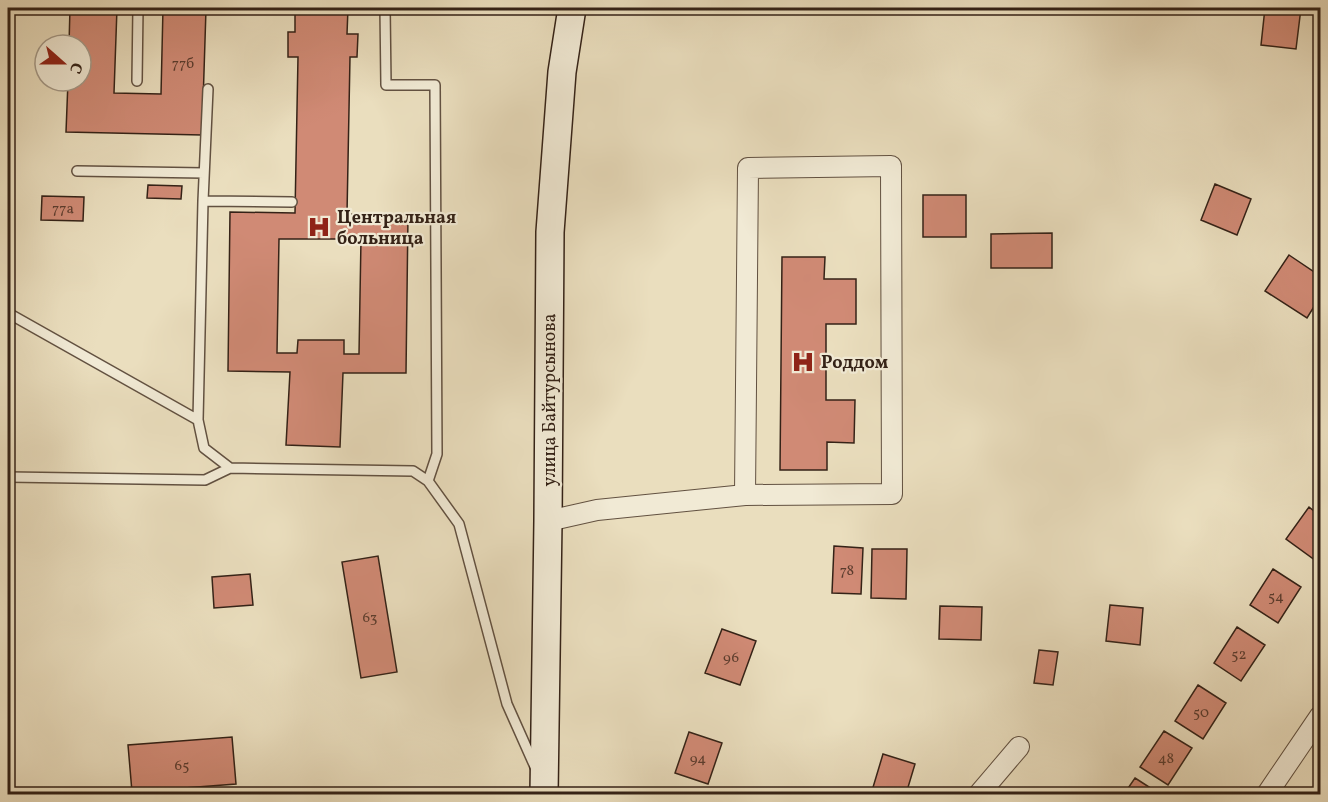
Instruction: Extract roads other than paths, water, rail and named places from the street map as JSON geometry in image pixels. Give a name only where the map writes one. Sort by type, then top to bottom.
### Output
[{"type":"street","name":"улица Байтурсынова","points":[[543,790],[550,232],[562,72],[572,8]]},
{"type":"street","points":[[548,521],[597,510],[745,495],[892,494],[891,166],[748,168],[745,495]]},
{"type":"street","points":[[1267,795],[1320,716]]},
{"type":"street","points":[[979,795],[1019,747]]},
{"type":"lane","points":[[137,81],[138,8]]},
{"type":"lane","points":[[385,8],[386,85],[435,85],[437,454],[428,481]]},
{"type":"lane","points":[[208,89],[198,420],[204,448],[230,468]]},
{"type":"lane","points":[[77,171],[204,173]]},
{"type":"lane","points":[[203,201],[292,202]]},
{"type":"lane","points":[[8,313],[198,420]]},
{"type":"lane","points":[[8,477],[205,480],[230,468],[413,471],[428,481],[459,524],[507,704],[543,790]]},
{"type":"place","name":"Центральная больница","points":[[319,227]]},
{"type":"place","name":"Роддом","points":[[803,362]]}]
